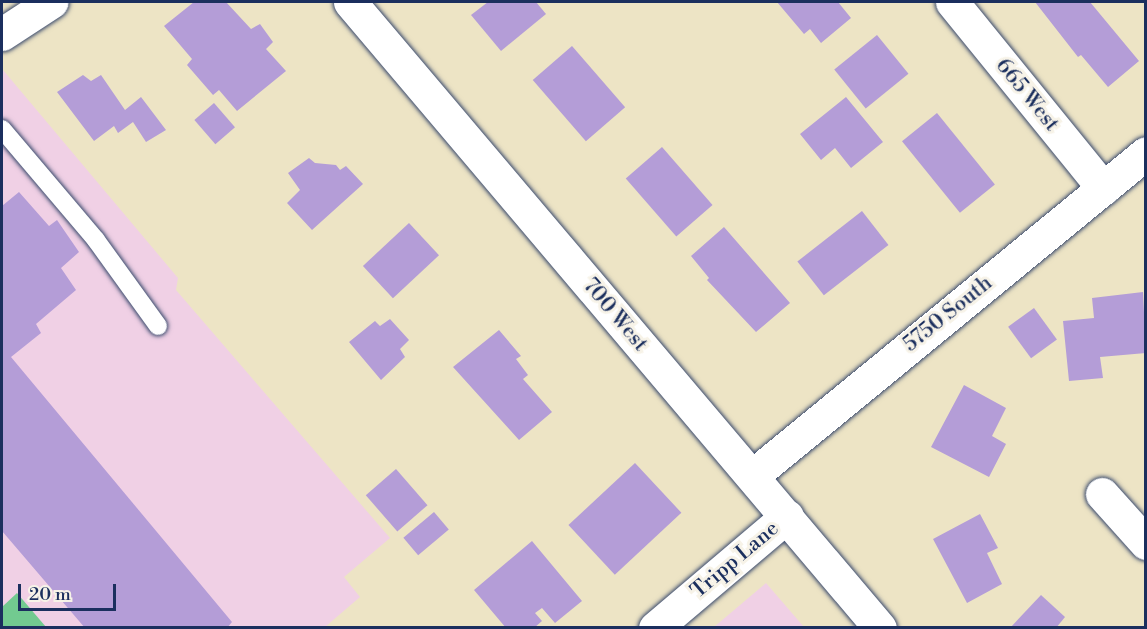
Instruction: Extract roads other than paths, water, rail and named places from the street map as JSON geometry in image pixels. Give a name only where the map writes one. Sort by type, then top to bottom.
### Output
[{"type":"street","points":[[2,34],[51,2]]},
{"type":"street","name":"700 West","points":[[350,2],[880,627]]},
{"type":"street","name":"665 West","points":[[952,2],[1103,188]]},
{"type":"street","name":"5750 South","points":[[752,476],[1146,153]]},
{"type":"street","points":[[1102,494],[1146,543]]},
{"type":"street","name":"Tripp Lane","points":[[656,627],[787,516]]},
{"type":"lane","points":[[2,129],[96,240],[158,326]]}]
